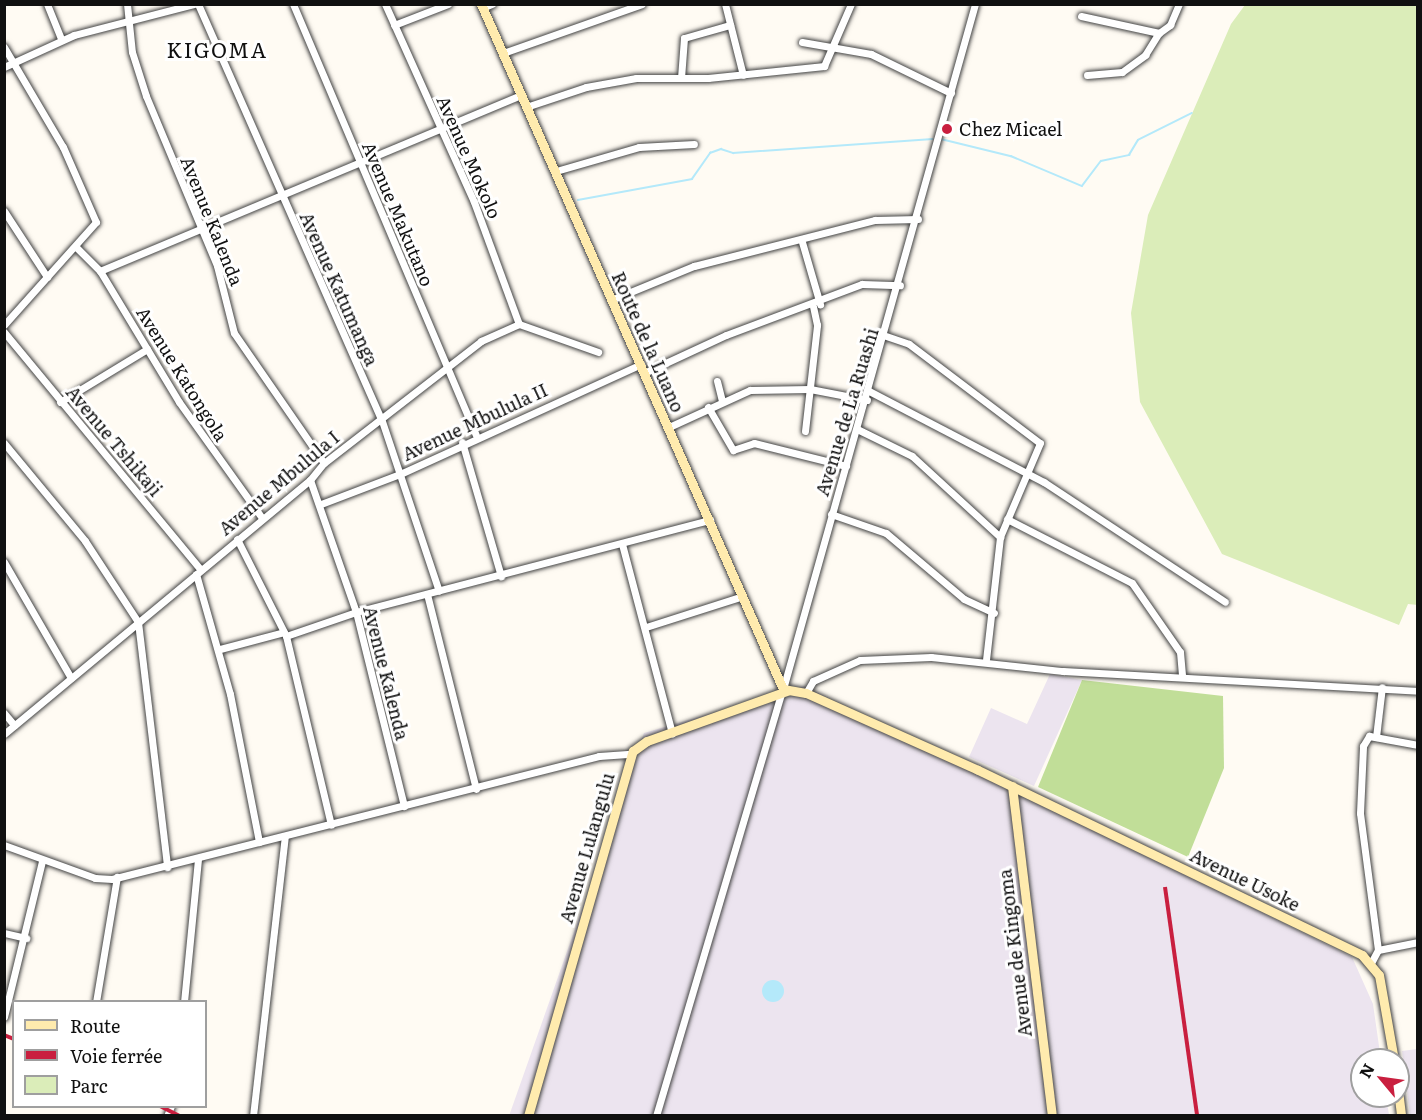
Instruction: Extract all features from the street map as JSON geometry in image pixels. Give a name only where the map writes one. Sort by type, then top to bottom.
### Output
[{"type":"street","points":[[47,4],[61,39]]},
{"type":"street","name":"Avenue Kalenda","points":[[127,4],[146,96],[224,286],[236,339],[324,463]]},
{"type":"street","points":[[4,67],[61,39],[196,4]]},
{"type":"street","name":"Avenue Katumanga","points":[[196,4],[381,418],[438,591]]},
{"type":"street","name":"Avenue Makutano","points":[[293,4],[476,435]]},
{"type":"street","name":"Avenue Mokolo","points":[[385,4],[439,128],[519,324]]},
{"type":"street","points":[[394,25],[448,4]]},
{"type":"street","points":[[503,53],[642,4]]},
{"type":"street","points":[[725,4],[743,75]]},
{"type":"street","points":[[526,107],[598,84],[743,75],[824,66],[851,4]]},
{"type":"street","name":"Avenue de La Ruashi","points":[[656,1116],[783,691],[831,514],[886,336],[975,4]]},
{"type":"street","points":[[1087,75],[1122,72],[1145,55],[1160,33],[1170,25],[1179,4]]},
{"type":"street","name":"Route de la Luano","points":[[485,6],[526,107],[710,520],[740,597],[783,691]]},
{"type":"street","points":[[1081,16],[1160,33]]},
{"type":"street","points":[[681,78],[684,38],[730,25]]},
{"type":"street","points":[[802,42],[832,44],[871,54],[951,93]]},
{"type":"street","points":[[4,47],[63,147],[95,218],[93,229],[4,324]]},
{"type":"street","points":[[99,271],[359,160],[521,95]]},
{"type":"street","points":[[556,171],[639,147],[694,144]]},
{"type":"street","points":[[4,211],[47,277]]},
{"type":"street","points":[[611,300],[694,266],[802,242],[884,218],[918,219]]},
{"type":"street","points":[[802,242],[817,305],[817,325],[805,431]]},
{"type":"street","name":"Avenue Katongola","points":[[76,248],[99,271],[147,349],[262,518]]},
{"type":"street","name":"Avenue Mbulula II","points":[[321,504],[400,474],[476,435],[726,335],[817,305],[869,282],[900,285]]},
{"type":"street","points":[[519,324],[598,352]]},
{"type":"street","name":"Avenue Mbulula I","points":[[4,734],[310,480],[324,463],[447,370],[481,341],[519,324]]},
{"type":"street","name":"Avenue Tshikaji","points":[[4,332],[198,572]]},
{"type":"street","points":[[886,336],[909,344],[963,389],[1039,440],[1000,537],[993,572],[994,613],[986,659]]},
{"type":"street","points":[[60,402],[147,349]]},
{"type":"street","points":[[717,381],[722,400]]},
{"type":"street","points":[[669,427],[722,400],[750,390],[810,389],[867,400]]},
{"type":"street","points":[[869,390],[1026,472],[1225,602]]},
{"type":"street","points":[[708,407],[733,450],[754,443],[846,465]]},
{"type":"street","points":[[857,429],[912,456],[1000,537]]},
{"type":"street","points":[[462,442],[501,576]]},
{"type":"street","points":[[4,443],[85,541],[138,622],[167,867]]},
{"type":"street","name":"Avenue Kalenda","points":[[310,480],[321,504],[356,612],[404,806]]},
{"type":"street","points":[[831,514],[886,533],[964,599],[994,613]]},
{"type":"street","points":[[1007,519],[1132,583],[1180,652],[1182,675]]},
{"type":"street","points":[[220,648],[285,634],[356,612],[710,520]]},
{"type":"street","points":[[237,539],[285,634],[331,825]]},
{"type":"street","points":[[622,544],[646,627],[672,732]]},
{"type":"street","points":[[4,562],[71,678]]},
{"type":"street","points":[[198,572],[220,648],[259,842]]},
{"type":"street","points":[[428,594],[476,789]]},
{"type":"street","points":[[646,627],[740,597]]},
{"type":"street","points":[[806,693],[813,681],[871,658],[986,659],[1063,670],[1182,675],[1418,691]]},
{"type":"street","points":[[1376,737],[1382,687]]},
{"type":"street","name":"Avenue Usoke","points":[[783,691],[806,693],[1012,786],[1371,963]]},
{"type":"street","name":"Avenue Lulangulu","points":[[528,1116],[632,754],[642,743],[783,691]]},
{"type":"street","points":[[4,713],[14,725]]},
{"type":"street","points":[[1392,1048],[1384,994],[1371,963],[1378,950],[1360,813],[1362,748],[1367,737],[1418,745]]},
{"type":"street","points":[[4,845],[42,861],[95,878],[117,877],[167,867],[599,756],[632,754]]},
{"type":"street","name":"Avenue de Kingoma","points":[[1012,786],[1052,1116]]},
{"type":"street","points":[[252,1116],[285,837]]},
{"type":"street","points":[[184,1000],[198,859]]},
{"type":"street","points":[[4,1017],[26,938],[42,861]]},
{"type":"street","points":[[96,1000],[117,877]]},
{"type":"street","points":[[4,933],[26,938]]},
{"type":"street","points":[[1378,950],[1418,942]]},
{"type":"shaded area","points":[[1050,674],[1082,680],[1034,786],[969,757],[991,708],[1027,724]]},
{"type":"shaded area","points":[[804,686],[1352,957],[1373,1004],[1379,1048],[1350,1048],[1350,1108],[1388,1108],[1389,1115],[509,1116],[644,733]]},
{"type":"shaded area","points":[[1417,1049],[1417,1115],[1410,1115],[1409,1108],[1410,1050]]},
{"type":"green space","points":[[1245,5],[1417,5],[1418,605],[1408,604],[1399,625],[1222,554],[1140,402],[1131,313],[1148,215],[1231,24]]},
{"type":"green space","points":[[1082,680],[1223,696],[1224,768],[1188,857],[1038,787]]},
{"type":"water","points":[[773,980],[781,983],[784,991],[781,999],[773,1002],[765,999],[762,991],[765,983]]},
{"type":"waterway","points":[[941,139],[1011,156],[1082,186],[1101,161],[1129,155],[1138,140],[1192,113]]},
{"type":"waterway","points":[[578,200],[692,179],[710,153],[721,149],[733,153],[933,139]]},
{"type":"railway","points":[[1165,887],[1197,1116]]},
{"type":"railway","points":[[4,1035],[12,1038]]},
{"type":"railway","points":[[164,1108],[180,1116]]},
{"type":"place","name":"Chez Micael","points":[[947,129]]},
{"type":"district","name":"KIGOMA","points":[[217,49]]}]
